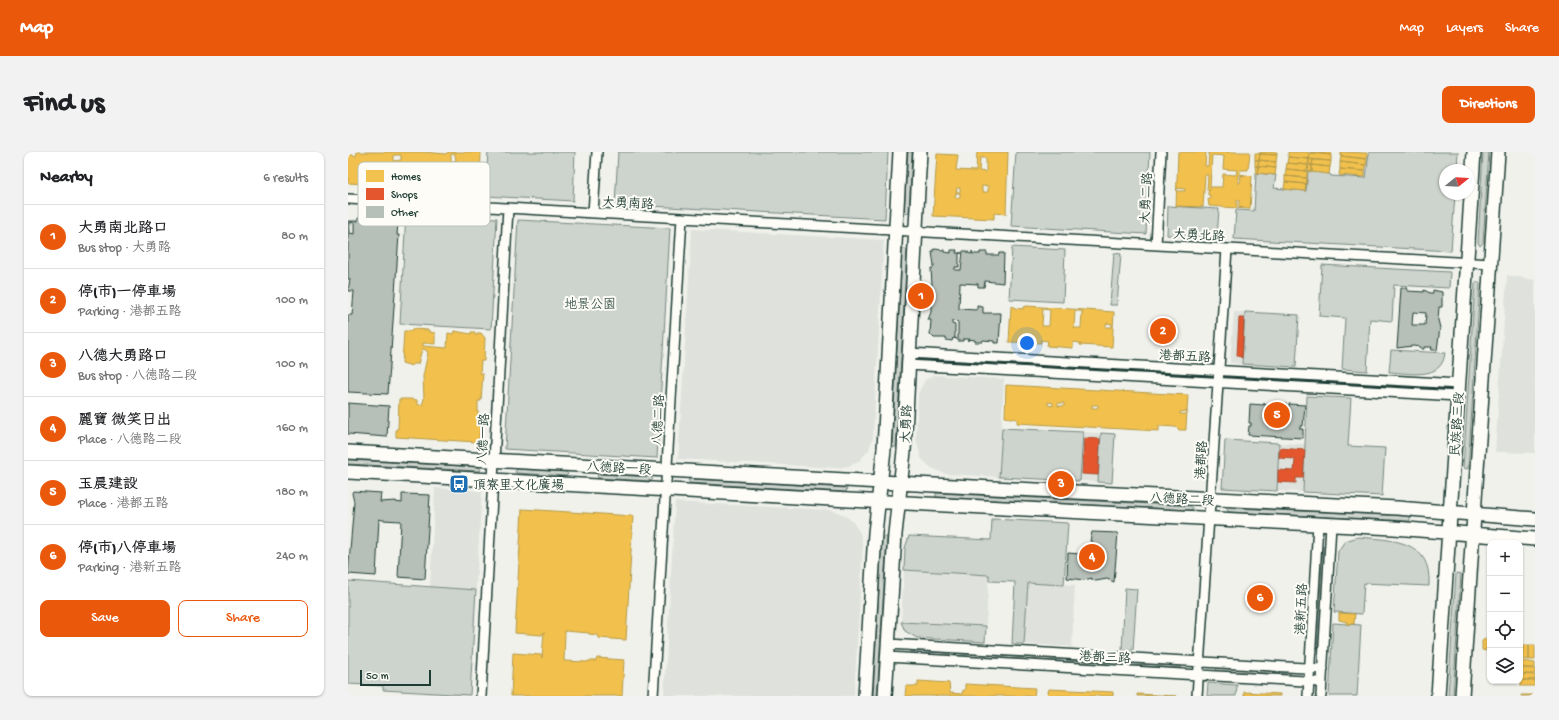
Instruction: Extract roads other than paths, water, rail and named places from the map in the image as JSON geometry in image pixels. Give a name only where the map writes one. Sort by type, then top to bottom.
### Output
[{"type":"street","points":[[593,213],[597,152]]},
{"type":"street","name":"大勇路","points":[[865,696],[890,482],[909,359],[906,231],[900,152]]},
{"type":"street","name":"大勇路","points":[[885,696],[888,651],[888,502],[890,482],[884,450],[906,231],[920,152]]},
{"type":"street","name":"大勇二路","points":[[1156,245],[1161,152]]},
{"type":"street","name":"民族路三段","points":[[1438,696],[1474,152]]},
{"type":"street","name":"民族路三段","points":[[1462,696],[1498,152]]},
{"type":"street","name":"大勇南路","points":[[348,199],[358,200]]},
{"type":"street","name":"大勇南路","points":[[490,207],[906,231]]},
{"type":"street","name":"八德一路","points":[[481,696],[508,208]]},
{"type":"street","name":"八德二路","points":[[653,696],[682,218]]},
{"type":"street","name":"大勇北路","points":[[906,231],[1491,264]]},
{"type":"street","name":"港都路","points":[[1197,696],[1227,249]]},
{"type":"street","name":"港都五路","points":[[909,359],[1219,370],[1458,390]]},
{"type":"street","name":"港都五路","points":[[909,359],[1218,383],[1458,390]]},
{"type":"street","name":"八德路一段","points":[[348,452],[890,482]]},
{"type":"street","points":[[582,485],[583,465]]},
{"type":"street","name":"八德路一段","points":[[348,472],[888,502]]},
{"type":"street","name":"八德路二段","points":[[890,482],[1450,512],[1535,519]]},
{"type":"street","name":"八德路二段","points":[[888,502],[1325,524],[1535,539]]},
{"type":"street","name":"港新五路","points":[[1308,696],[1325,524]]},
{"type":"street","name":"港新五路","points":[[1321,696],[1325,524]]},
{"type":"street","name":"港都三路","points":[[888,651],[1199,662],[1322,669]]},
{"type":"street","name":"港都三路","points":[[888,651],[1198,675],[1322,682]]},
{"type":"place","name":"大勇南北路口","points":[[921,296]]},
{"type":"place","name":"停(市)一停車場","points":[[1163,331]]},
{"type":"place","name":"玉晨建設","points":[[1277,415]]},
{"type":"place","name":"頂寮里文化廣場","points":[[459,484]]},
{"type":"place","name":"八德大勇路口","points":[[1061,484]]},
{"type":"place","name":"麗寶 微笑日出","points":[[1092,557]]},
{"type":"place","name":"停(市)八停車場","points":[[1260,598]]},
{"type":"park label","name":"地景公園","points":[[590,303]]}]
